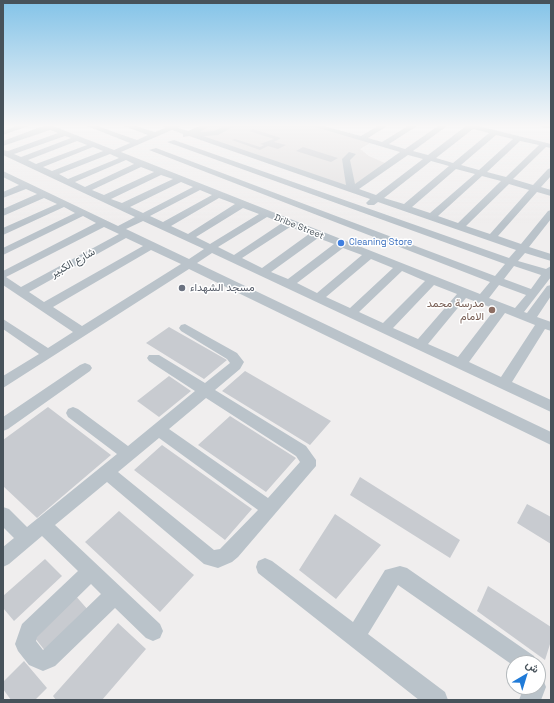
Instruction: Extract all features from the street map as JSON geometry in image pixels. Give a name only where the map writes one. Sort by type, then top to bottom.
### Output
[{"type":"street","points":[[36,167],[57,159]]},
{"type":"street","points":[[3,195],[93,159]]},
{"type":"street","points":[[68,182],[132,159]]},
{"type":"street","points":[[84,190],[135,159]]},
{"type":"street","name":"Dribe Street","points":[[144,159],[162,171],[218,195],[547,325]]},
{"type":"street","points":[[151,159],[228,179],[346,222],[497,280],[545,295]]},
{"type":"street","points":[[218,159],[510,262],[550,271],[545,295],[530,318]]},
{"type":"street","points":[[263,159],[551,258]]},
{"type":"street","name":"شارع الكبير","points":[[21,292],[122,232],[142,217],[228,179],[263,159]]},
{"type":"street","points":[[346,159],[352,190]]},
{"type":"street","points":[[352,190],[396,159]]},
{"type":"street","points":[[367,212],[377,198],[429,159],[551,193]]},
{"type":"street","points":[[405,208],[463,159]]},
{"type":"street","points":[[432,217],[495,159]]},
{"type":"street","points":[[459,227],[506,180],[531,159]]},
{"type":"street","points":[[21,160],[551,405]]},
{"type":"street","points":[[104,198],[162,171]]},
{"type":"street","points":[[491,238],[534,188],[551,171]]},
{"type":"street","points":[[5,177],[45,194],[551,439]]},
{"type":"street","points":[[122,207],[181,179]]},
{"type":"street","points":[[346,204],[361,193]]},
{"type":"street","points":[[3,213],[45,194]]},
{"type":"street","points":[[163,226],[218,195]]},
{"type":"street","points":[[263,272],[346,222],[388,202]]},
{"type":"street","points":[[3,232],[64,204]]},
{"type":"street","points":[[188,238],[242,204]]},
{"type":"street","points":[[3,252],[82,213]]},
{"type":"street","points":[[482,299],[510,262],[523,249],[551,213]]},
{"type":"street","points":[[4,381],[266,214]]},
{"type":"street","points":[[3,275],[103,223]]},
{"type":"street","points":[[234,259],[289,223]]},
{"type":"street","points":[[289,284],[341,244]]},
{"type":"street","points":[[44,307],[150,246]]},
{"type":"street","points":[[318,298],[369,255]]},
{"type":"street","points":[[351,313],[400,267]]},
{"type":"street","points":[[385,329],[432,279]]},
{"type":"street","points":[[3,280],[82,332]]},
{"type":"street","points":[[420,345],[465,292]]},
{"type":"street","points":[[517,313],[545,295]]},
{"type":"street","points":[[460,364],[502,308]]},
{"type":"street","points":[[3,323],[48,354]]},
{"type":"street","points":[[504,384],[547,325]]},
{"type":"street","points":[[3,558],[160,430],[235,366],[235,359],[185,328]]},
{"type":"street","points":[[108,473],[210,558],[218,559],[226,556],[308,466],[308,460],[301,451],[154,358]]},
{"type":"street","points":[[3,426],[85,368]]},
{"type":"street","points":[[73,413],[129,455]]},
{"type":"street","points":[[160,430],[270,509]]},
{"type":"street","points":[[3,515],[27,539]]},
{"type":"street","points":[[44,526],[153,631]]},
{"type":"street","points":[[265,567],[437,700]]},
{"type":"street","points":[[91,571],[29,631],[25,644],[36,658],[43,661],[48,660],[115,594]]},
{"type":"street","points":[[355,637],[392,577],[400,575],[515,655]]},
{"type":"shaded area","points":[[264,159],[375,159],[387,164],[352,189]]},
{"type":"building","points":[[321,159],[337,159],[331,162]]},
{"type":"building","points":[[169,327],[227,360],[204,379],[146,343]]},
{"type":"building","points":[[245,371],[331,421],[310,445],[222,391]]},
{"type":"building","points":[[169,376],[191,391],[159,417],[137,401]]},
{"type":"building","points":[[48,407],[111,455],[37,518],[3,486],[3,440]]},
{"type":"building","points":[[230,416],[296,458],[266,492],[198,445]]},
{"type":"building","points":[[162,445],[252,509],[225,540],[134,470]]},
{"type":"building","points":[[360,477],[460,540],[450,558],[350,495]]},
{"type":"building","points":[[527,504],[551,517],[551,544],[517,523]]},
{"type":"building","points":[[119,511],[194,575],[160,612],[85,542]]},
{"type":"building","points":[[335,514],[381,545],[336,599],[299,570]]},
{"type":"building","points":[[45,559],[62,576],[14,621],[3,608],[3,596]]},
{"type":"building","points":[[488,586],[551,627],[551,641],[546,657],[546,655],[538,655],[477,611]]},
{"type":"building","points":[[74,594],[89,611],[46,652],[31,633]]},
{"type":"building","points":[[118,623],[146,649],[102,700],[56,700],[53,696]]},
{"type":"building","points":[[24,661],[47,688],[35,700],[11,700],[3,689],[3,682]]},
{"type":"place","name":"Cleaning Store","points":[[341,243]]},
{"type":"place","name":"مسجد الشهداء","points":[[182,288]]},
{"type":"place","name":"مدرسة محمد الامام","points":[[492,310]]}]
